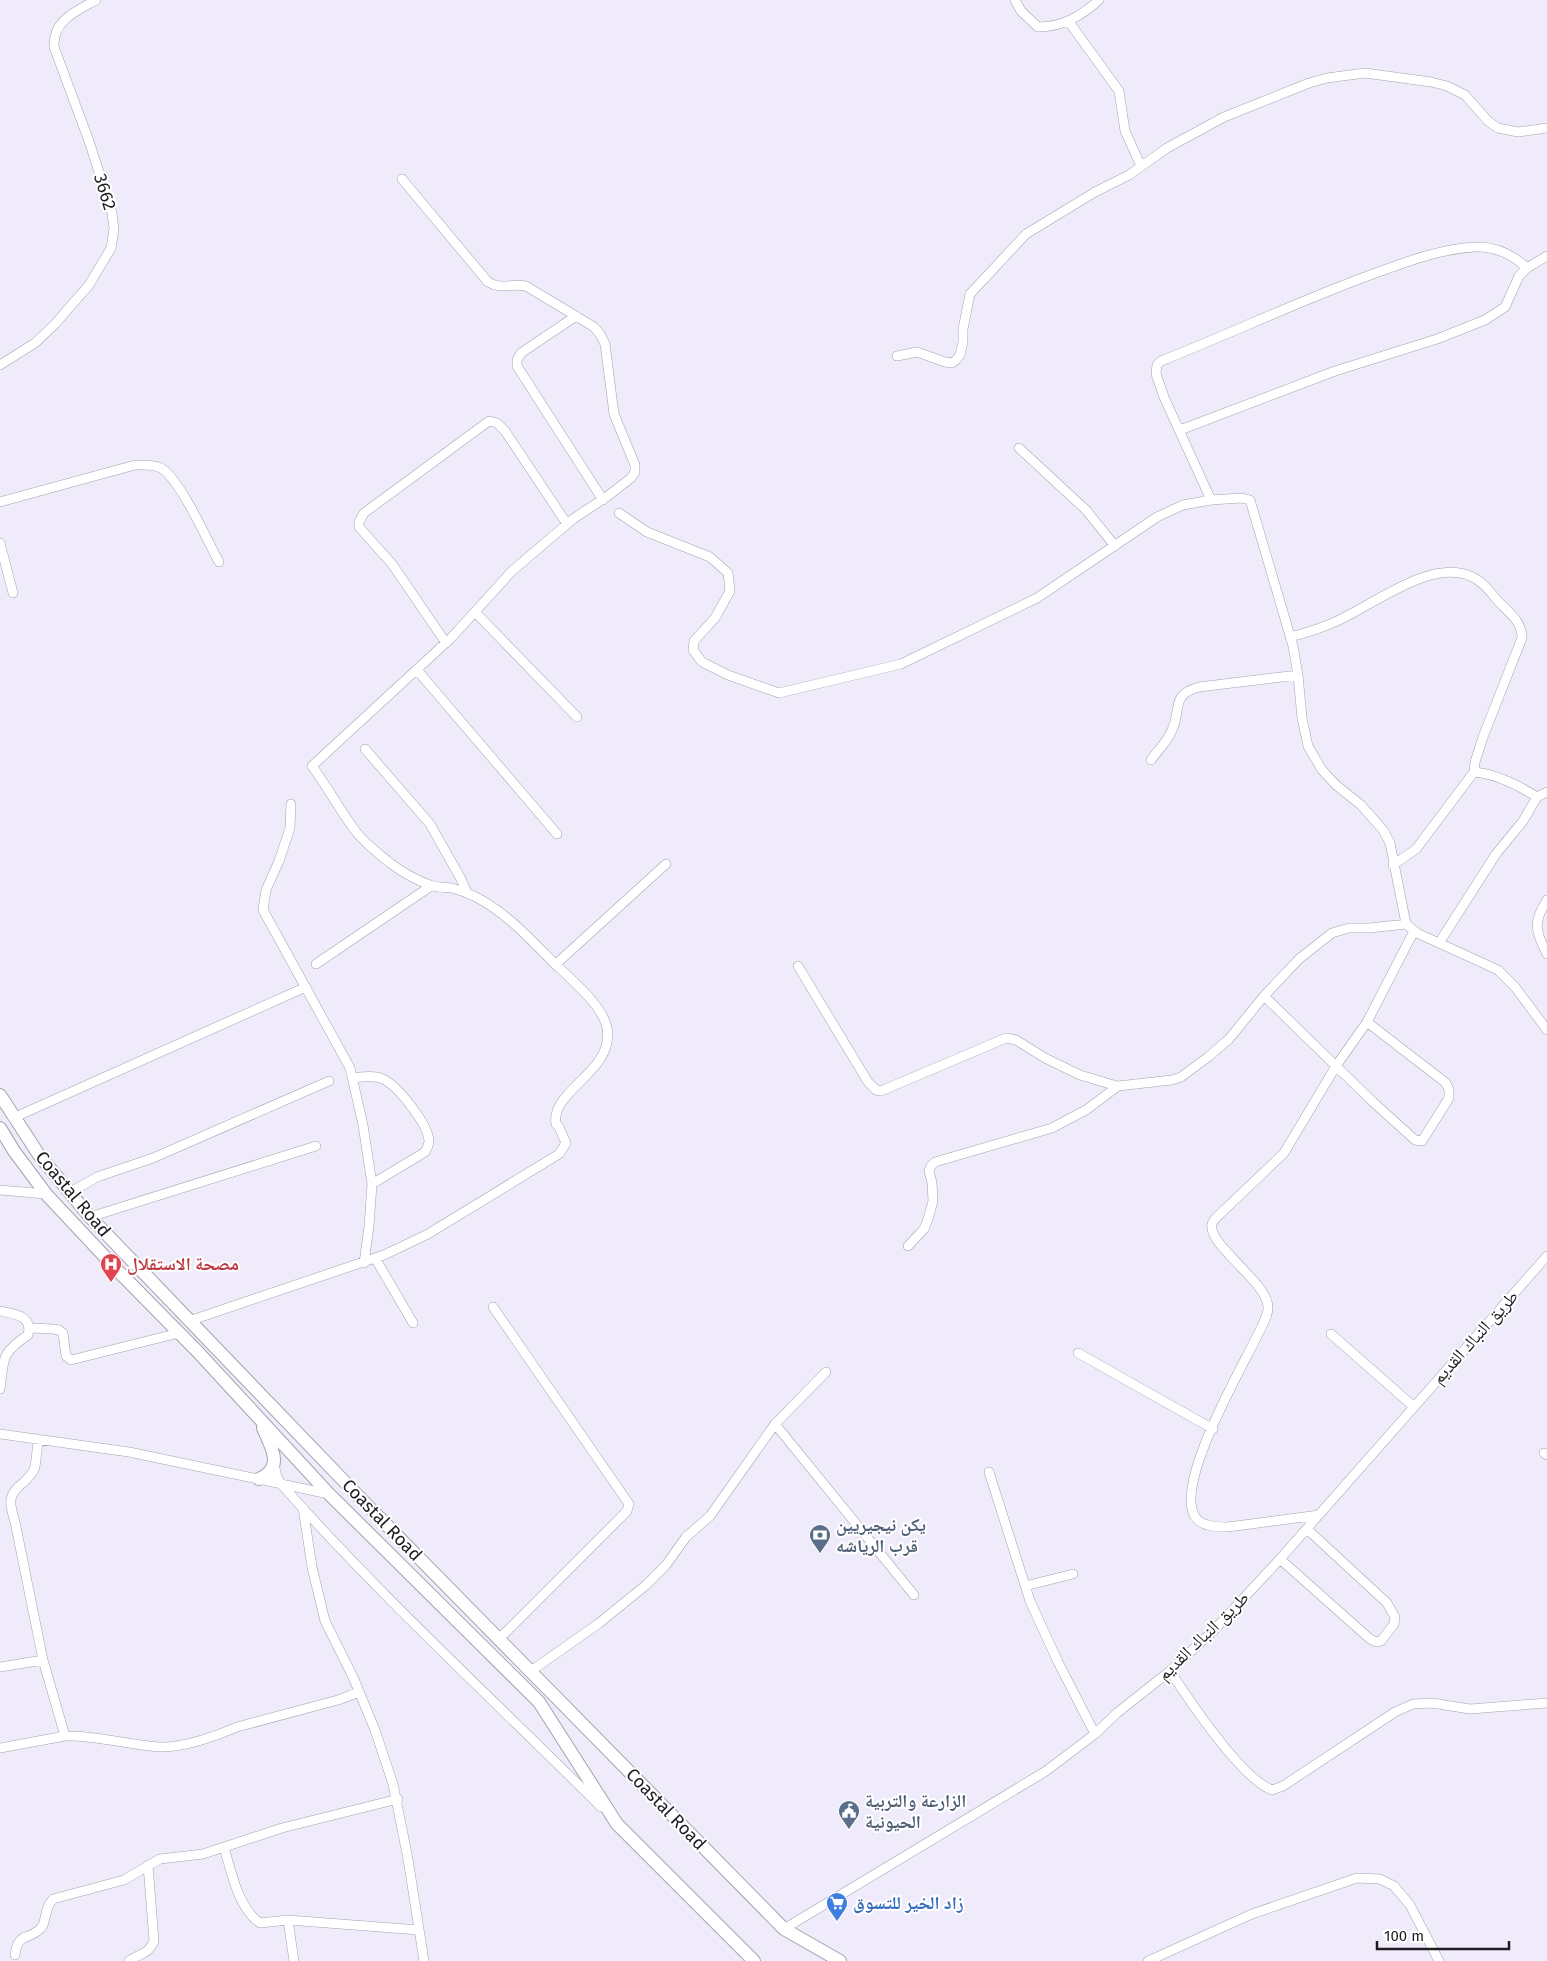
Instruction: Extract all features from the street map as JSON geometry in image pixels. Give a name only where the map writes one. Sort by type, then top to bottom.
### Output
[{"type":"highway","name":"Coastal Road","points":[[0,1095],[39,1155],[69,1193],[189,1320],[531,1672],[784,1928],[840,1961]]},
{"type":"highway","name":"Coastal Road","points":[[0,1128],[14,1151],[46,1194],[121,1274],[179,1333],[329,1494],[539,1702],[618,1824],[754,1961]]},
{"type":"highway","points":[[259,1479],[271,1471],[274,1464],[274,1456],[260,1421]]},
{"type":"street","name":"3662","points":[[0,365],[35,343],[55,324],[89,285],[111,248],[114,229],[112,213],[89,141],[54,47],[53,38],[61,21],[96,0]]},
{"type":"street","points":[[1015,0],[1021,11],[1038,27],[1052,27],[1069,22],[1099,0]]},
{"type":"street","points":[[1069,22],[1119,91],[1125,131],[1141,166]]},
{"type":"street","points":[[897,356],[917,352],[952,363],[960,355],[970,294],[1026,234],[1095,192],[1129,175],[1167,148],[1224,117],[1254,103],[1309,83],[1327,78],[1365,73],[1447,86],[1465,96],[1488,121],[1498,128],[1518,132],[1547,128]]},
{"type":"street","points":[[189,1320],[364,1263],[428,1234],[558,1154],[566,1143],[556,1124],[557,1108],[600,1060],[607,1046],[607,1027],[597,1008],[584,990],[528,935],[496,910],[467,894],[453,888],[431,886],[410,876],[370,846],[355,830],[312,766],[446,643],[512,571],[567,524],[603,500],[631,478],[634,472],[635,465],[614,414],[604,344],[600,334],[594,327],[526,286],[517,284],[496,287],[488,282],[402,179]]},
{"type":"street","points":[[1211,500],[1156,374],[1156,366],[1162,361],[1348,284],[1423,256],[1477,247],[1498,250],[1517,259],[1527,268]]},
{"type":"street","points":[[1180,430],[1336,372],[1437,339],[1485,320],[1505,307],[1519,276],[1527,268],[1547,256]]},
{"type":"street","points":[[576,316],[521,353],[517,360],[517,366],[603,500]]},
{"type":"street","points":[[446,643],[392,564],[359,527],[359,522],[364,513],[489,421],[496,423],[506,431],[567,524]]},
{"type":"street","points":[[1019,448],[1086,510],[1115,546]]},
{"type":"street","points":[[0,502],[135,465],[149,465],[161,468],[170,476],[181,493],[219,562]]},
{"type":"street","points":[[619,513],[647,532],[710,557],[728,573],[730,591],[716,618],[694,640],[693,650],[702,662],[728,676],[779,693],[901,664],[1037,598],[1157,517],[1183,505],[1211,500],[1242,498],[1250,500],[1290,637],[1298,675],[1302,718],[1308,746],[1322,770],[1336,785],[1361,805],[1383,830],[1390,843],[1406,924],[1414,931],[1498,970],[1515,986],[1546,1027]]},
{"type":"street","points":[[0,543],[13,593]]},
{"type":"street","points":[[1290,637],[1338,621],[1396,589],[1443,572],[1458,572],[1477,579],[1516,619],[1522,630],[1522,638],[1483,737],[1475,762],[1474,772],[1416,849],[1393,865]]},
{"type":"street","points":[[474,612],[577,717]]},
{"type":"street","points":[[417,670],[557,834]]},
{"type":"street","points":[[1151,760],[1172,730],[1181,696],[1186,691],[1199,687],[1298,675]]},
{"type":"street","points":[[365,749],[430,824],[461,879],[467,894]]},
{"type":"street","points":[[1474,772],[1489,774],[1516,785],[1537,797]]},
{"type":"street","points":[[1439,943],[1496,854],[1523,821],[1537,797],[1547,792]]},
{"type":"street","points":[[291,804],[290,828],[279,861],[266,890],[263,910],[350,1068],[363,1125],[372,1184],[364,1263]]},
{"type":"street","points":[[556,964],[666,864]]},
{"type":"street","points":[[316,964],[431,886]]},
{"type":"street","points":[[1547,900],[1537,918],[1536,926],[1538,938],[1547,954]]},
{"type":"street","points":[[798,966],[868,1082],[876,1090],[881,1091],[1006,1038],[1016,1040],[1045,1058],[1080,1075],[1118,1086],[1172,1080],[1181,1077],[1229,1039],[1264,996],[1299,959],[1332,933],[1349,928],[1406,924]]},
{"type":"street","points":[[1319,1515],[1246,1526],[1214,1527],[1204,1524],[1195,1517],[1192,1506],[1192,1490],[1195,1471],[1262,1326],[1268,1308],[1263,1292],[1212,1232],[1212,1222],[1284,1153],[1336,1066],[1366,1022],[1414,931]]},
{"type":"street","points":[[14,1118],[306,988]]},
{"type":"street","points":[[1264,996],[1415,1140],[1422,1141],[1449,1098],[1449,1090],[1446,1083],[1366,1022]]},
{"type":"street","points":[[352,1078],[373,1077],[383,1079],[417,1112],[428,1134],[429,1144],[425,1152],[372,1184]]},
{"type":"street","points":[[69,1193],[97,1177],[161,1154],[329,1081]]},
{"type":"street","points":[[908,1246],[924,1229],[928,1219],[933,1201],[929,1171],[935,1162],[1052,1128],[1086,1110],[1118,1086]]},
{"type":"street","points":[[90,1217],[316,1146]]},
{"type":"street","points":[[0,1190],[46,1194]]},
{"type":"street","name":"طريق النباك القديم","points":[[784,1928],[1046,1771],[1095,1734],[1170,1671],[1214,1629],[1280,1559],[1547,1256]]},
{"type":"street","points":[[375,1258],[413,1323]]},
{"type":"street","points":[[494,1306],[629,1504],[627,1511],[499,1639]]},
{"type":"street","points":[[0,1311],[21,1315],[26,1319],[30,1328],[28,1334],[12,1345],[7,1352],[3,1363],[0,1389]]},
{"type":"street","points":[[30,1328],[59,1330],[63,1333],[66,1356],[71,1360],[179,1333]]},
{"type":"street","points":[[1331,1334],[1413,1406]]},
{"type":"street","points":[[0,1348],[12,1345]]},
{"type":"street","points":[[1078,1353],[1213,1429]]},
{"type":"street","points":[[531,1672],[598,1624],[646,1585],[666,1565],[686,1538],[710,1516],[754,1451],[775,1424],[826,1372]]},
{"type":"street","points":[[775,1424],[914,1595]]},
{"type":"street","points":[[0,1434],[129,1452],[329,1494]]},
{"type":"street","points":[[39,1439],[35,1468],[30,1477],[13,1491],[9,1504],[15,1522],[44,1660],[64,1736]]},
{"type":"street","points":[[274,1464],[276,1477],[281,1484],[336,1545],[402,1614],[618,1824]]},
{"type":"street","points":[[989,1472],[1030,1601],[1058,1662],[1095,1734]]},
{"type":"street","points":[[303,1508],[312,1567],[325,1621],[375,1730],[398,1799],[424,1961]]},
{"type":"street","points":[[1280,1559],[1370,1639],[1376,1642],[1381,1641],[1394,1624],[1395,1617],[1387,1603],[1306,1529]]},
{"type":"street","points":[[1025,1586],[1073,1574]]},
{"type":"street","points":[[0,1667],[44,1660]]},
{"type":"street","points":[[1170,1671],[1186,1696],[1237,1761],[1258,1782],[1272,1790],[1283,1786],[1395,1712],[1413,1704],[1432,1703],[1470,1709],[1547,1703]]},
{"type":"street","points":[[0,1748],[64,1736],[82,1736],[162,1747],[223,1733],[238,1727],[338,1700],[359,1692]]},
{"type":"street","points":[[15,1955],[16,1945],[19,1940],[39,1930],[42,1926],[45,1911],[53,1899],[124,1880],[160,1859],[202,1854],[282,1828],[398,1799]]},
{"type":"street","points":[[224,1847],[243,1905],[251,1917],[260,1923],[288,1920],[419,1930]]},
{"type":"street","points":[[129,1961],[151,1949],[154,1941],[148,1865]]},
{"type":"street","points":[[1148,1961],[1252,1914],[1357,1878],[1380,1879],[1394,1886],[1410,1905],[1439,1961]]},
{"type":"street","points":[[288,1920],[294,1961]]},
{"type":"place","name":"مصحة الاستقلال","points":[[111,1283]]},
{"type":"place","name":"يكن نيجيريين قرب الرياشه","points":[[820,1554]]},
{"type":"place","name":"الزارعة والتربية الحيونية","points":[[849,1830]]},
{"type":"place","name":"زاد الخير للتسوق","points":[[837,1922]]}]
